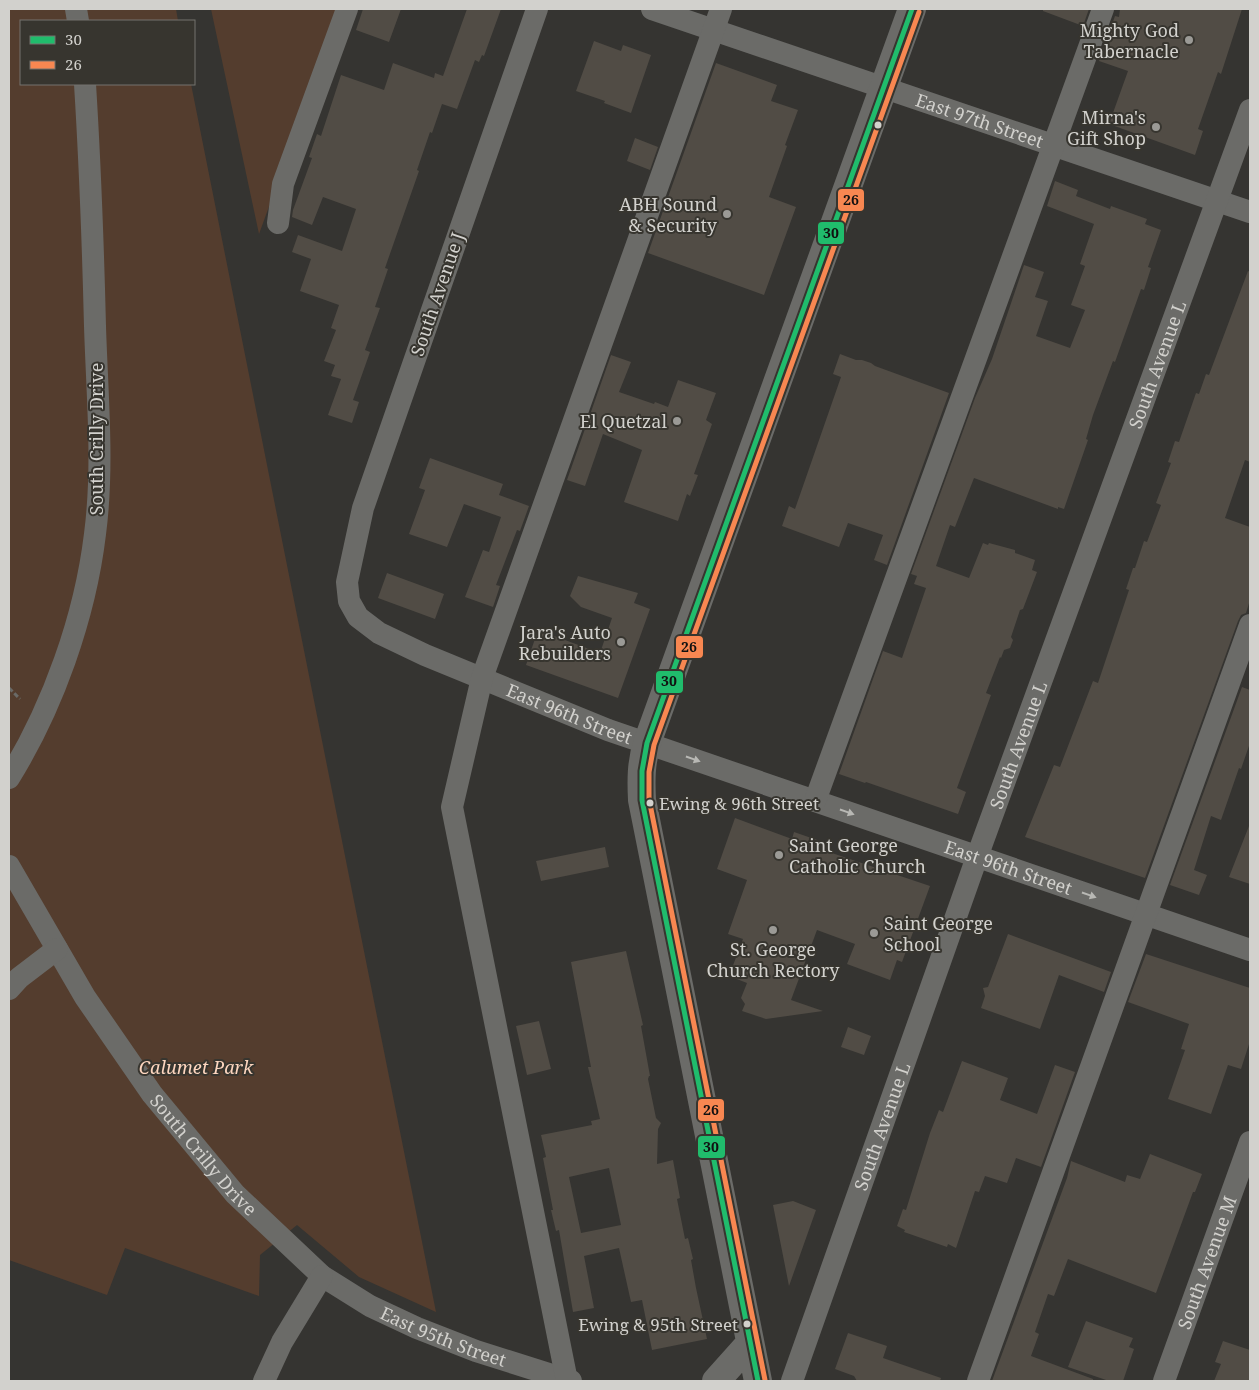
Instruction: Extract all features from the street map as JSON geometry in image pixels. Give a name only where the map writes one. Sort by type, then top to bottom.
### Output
[{"type":"main road","points":[[758,1381],[642,800],[642,760],[912,9]]},
{"type":"main road","points":[[716,1381],[750,1344]]},
{"type":"street","points":[[278,223],[282,184],[347,9]]},
{"type":"street","name":"South Avenue J","points":[[347,582],[363,508],[537,9]]},
{"type":"street","name":"East 97th Street","points":[[652,9],[717,19],[884,88],[1250,212]]},
{"type":"street","points":[[815,801],[1103,9]]},
{"type":"street","points":[[568,1381],[452,807],[482,678],[717,19]]},
{"type":"street","name":"South Crilly Drive","points":[[9,778],[25,752],[41,718],[69,646],[86,589],[96,532],[99,466],[90,158],[84,85]]},
{"type":"street","name":"South Avenue L","points":[[792,1381],[977,857],[1250,110]]},
{"type":"street","name":"East 96th Street","points":[[347,582],[349,601],[358,617],[379,632],[425,655],[608,730],[1250,950]]},
{"type":"street","points":[[978,1381],[1250,626]]},
{"type":"street","name":"South Crilly Drive","points":[[9,866],[85,997],[152,1094],[235,1194],[322,1276]]},
{"type":"street","points":[[9,989],[19,978],[57,949]]},
{"type":"street","name":"South Avenue M","points":[[1164,1381],[1250,1142]]},
{"type":"street","points":[[264,1381],[282,1342],[322,1276]]},
{"type":"street","name":"East 95th Street","points":[[322,1276],[370,1306],[417,1328],[476,1351],[568,1381]]},
{"type":"path","points":[[9,688],[20,699]]},
{"type":"green space","name":"Calumet Park","points":[[9,9],[176,9],[178,20],[20,20],[20,85],[191,85],[436,1312],[359,1277],[297,1225],[260,1255],[259,1296],[125,1248],[107,1295],[9,1260]]},
{"type":"green space","points":[[211,9],[341,9],[259,234]]},
{"type":"building","points":[[363,9],[401,9],[389,42],[356,30]]},
{"type":"building","points":[[467,9],[501,9],[484,56],[482,55],[479,62],[475,60],[457,109],[442,104],[432,133],[430,132],[417,170],[419,171],[385,268],[388,269],[375,307],[380,308],[365,350],[370,352],[353,400],[359,402],[352,423],[328,415],[341,379],[331,376],[335,365],[324,361],[336,330],[331,328],[339,305],[300,291],[311,259],[292,252],[298,235],[342,251],[356,209],[323,197],[312,225],[292,217],[293,210],[312,158],[309,157],[317,134],[321,136],[341,75],[384,90],[393,63],[434,78],[435,73],[443,76]]},
{"type":"building","points":[[1043,9],[1089,9],[1083,26],[1043,11]]},
{"type":"building","points":[[1120,9],[1242,9],[1221,74],[1218,72],[1198,129],[1203,131],[1195,155],[1109,124],[1128,71],[1099,61],[1115,16],[1119,17]]},
{"type":"building","points":[[594,41],[621,51],[623,45],[651,55],[631,113],[576,91]]},
{"type":"building","points":[[716,63],[777,85],[771,101],[798,110],[769,197],[796,207],[764,295],[648,253]]},
{"type":"building","points":[[635,138],[658,147],[650,170],[627,161]]},
{"type":"building","points":[[1055,181],[1078,190],[1076,196],[1110,209],[1111,206],[1147,219],[1145,224],[1161,230],[1148,267],[1151,268],[1144,290],[1141,289],[1115,362],[1113,361],[1093,415],[1086,439],[1088,440],[1064,509],[1058,507],[1058,509],[974,478],[955,527],[950,525],[936,566],[969,578],[983,543],[988,545],[989,543],[1015,550],[1015,553],[1035,560],[1032,570],[1037,572],[1023,609],[1020,610],[1011,637],[1013,640],[1010,648],[1004,650],[1000,657],[986,693],[991,695],[957,788],[966,792],[958,814],[839,774],[883,651],[902,658],[926,588],[914,584],[917,576],[911,574],[975,398],[992,359],[1024,265],[1044,272],[1035,297],[1048,301],[1036,336],[1070,348],[1085,310],[1071,305],[1085,266],[1080,264],[1094,224],[1047,206]]},
{"type":"building","points":[[1248,271],[1250,272],[1250,462],[1245,460],[1225,518],[1250,527],[1250,600],[1246,613],[1241,615],[1238,621],[1145,878],[1025,837],[1054,765],[1060,767],[1093,681],[1098,683],[1129,590],[1126,589],[1133,568],[1135,568],[1144,541],[1147,542],[1161,505],[1156,503],[1171,463],[1168,462],[1175,441],[1179,442],[1196,393],[1199,394],[1206,374],[1209,375]]},
{"type":"building","points":[[840,354],[871,363],[949,393],[887,565],[874,560],[883,535],[848,523],[839,547],[782,526],[789,506],[795,509],[841,377],[833,374]]},
{"type":"building","points":[[611,355],[631,362],[619,392],[668,407],[678,380],[716,393],[706,420],[712,424],[694,474],[698,475],[690,496],[687,494],[678,521],[624,502],[642,450],[603,434],[585,486],[567,480]]},
{"type":"building","points":[[430,458],[503,484],[499,495],[529,506],[520,531],[517,530],[496,585],[500,586],[493,607],[465,597],[483,550],[489,552],[501,517],[464,504],[447,547],[409,534],[425,490],[419,488]]},
{"type":"building","points":[[387,573],[444,594],[435,619],[378,598]]},
{"type":"building","name":"Jara's Auto Rebuilders","points":[[578,576],[638,593],[634,603],[650,609],[618,698],[526,665],[538,630],[600,653],[612,618],[581,607],[570,596]]},
{"type":"building","points":[[1242,687],[1250,690],[1250,743],[1221,820],[1211,816],[1194,870],[1207,875],[1199,895],[1170,885]]},
{"type":"building","points":[[735,818],[792,839],[794,832],[820,841],[817,848],[930,886],[902,962],[897,960],[890,980],[847,964],[855,944],[817,930],[791,1000],[823,1011],[766,1019],[742,1011],[745,1004],[741,998],[747,983],[729,976],[743,939],[728,934],[747,880],[717,869]]},
{"type":"building","points":[[1250,826],[1250,884],[1229,877]]},
{"type":"building","points":[[605,847],[609,867],[541,881],[536,861]]},
{"type":"building","points":[[1008,934],[1111,972],[1104,992],[1059,975],[1040,1029],[981,1008],[985,996],[983,988],[988,987]]},
{"type":"building","points":[[626,951],[643,1025],[641,1026],[650,1076],[648,1079],[656,1118],[661,1123],[658,1129],[657,1164],[673,1160],[680,1198],[677,1199],[685,1239],[688,1238],[693,1259],[691,1260],[707,1339],[652,1350],[642,1300],[631,1302],[619,1248],[584,1256],[594,1308],[573,1312],[559,1230],[556,1231],[551,1210],[553,1210],[543,1158],[546,1157],[541,1135],[592,1125],[591,1121],[600,1119],[588,1067],[591,1067],[571,962]],"holes":[[[609,1168],[621,1225],[581,1233],[569,1177]]]},
{"type":"building","points":[[1146,954],[1250,988],[1250,1041],[1241,1069],[1228,1065],[1211,1114],[1168,1099],[1185,1050],[1181,1049],[1189,1024],[1128,1002]]},
{"type":"building","points":[[539,1021],[551,1069],[527,1075],[516,1026]]},
{"type":"building","points":[[848,1027],[871,1036],[864,1055],[841,1047]]},
{"type":"building","points":[[962,1061],[1008,1078],[1000,1100],[1037,1114],[1055,1065],[1075,1072],[1041,1167],[1016,1158],[1007,1183],[985,1176],[979,1192],[975,1191],[956,1248],[948,1244],[947,1247],[904,1232],[905,1230],[897,1226],[903,1209],[906,1210],[939,1110],[943,1112]]},
{"type":"building","points":[[1150,1154],[1202,1174],[1195,1192],[1193,1192],[1156,1293],[1068,1259],[1054,1296],[1048,1294],[1035,1332],[1039,1334],[1031,1356],[1093,1379],[1093,1381],[992,1381],[1067,1178],[1071,1161],[1125,1182],[1127,1175],[1140,1179]]},
{"type":"building","points":[[793,1201],[816,1210],[789,1286],[773,1205]]},
{"type":"building","points":[[1086,1321],[1133,1338],[1129,1347],[1134,1349],[1123,1381],[1109,1381],[1068,1367]]},
{"type":"building","points":[[848,1333],[887,1346],[883,1358],[941,1378],[940,1381],[857,1381],[854,1376],[835,1369]]},
{"type":"building","points":[[1223,1341],[1250,1350],[1250,1381],[1214,1381],[1221,1364],[1215,1362]]},
{"type":"transit line","name":"30","points":[[758,1381],[642,800],[642,771],[647,743],[912,9]]},
{"type":"transit line","name":"26","points":[[765,1380],[649,799],[649,772],[654,745],[919,12]]},
{"type":"place","name":"Mighty God Tabernacle","points":[[1189,40]]},
{"type":"place","name":"Mirna's Gift Shop","points":[[1156,127]]},
{"type":"place","name":"ABH Sound & Security","points":[[727,214]]},
{"type":"place","name":"El Quetzal","points":[[677,421]]},
{"type":"place","name":"Jara's Auto Rebuilders","points":[[621,642]]},
{"type":"place","name":"Ewing & 96th Street","points":[[650,803]]},
{"type":"place","name":"Saint George Catholic Church","points":[[779,855]]},
{"type":"place","name":"St. George Church Rectory","points":[[773,930]]},
{"type":"place","name":"Saint George School","points":[[874,933]]},
{"type":"place","name":"Ewing & 95th Street","points":[[747,1324]]}]
